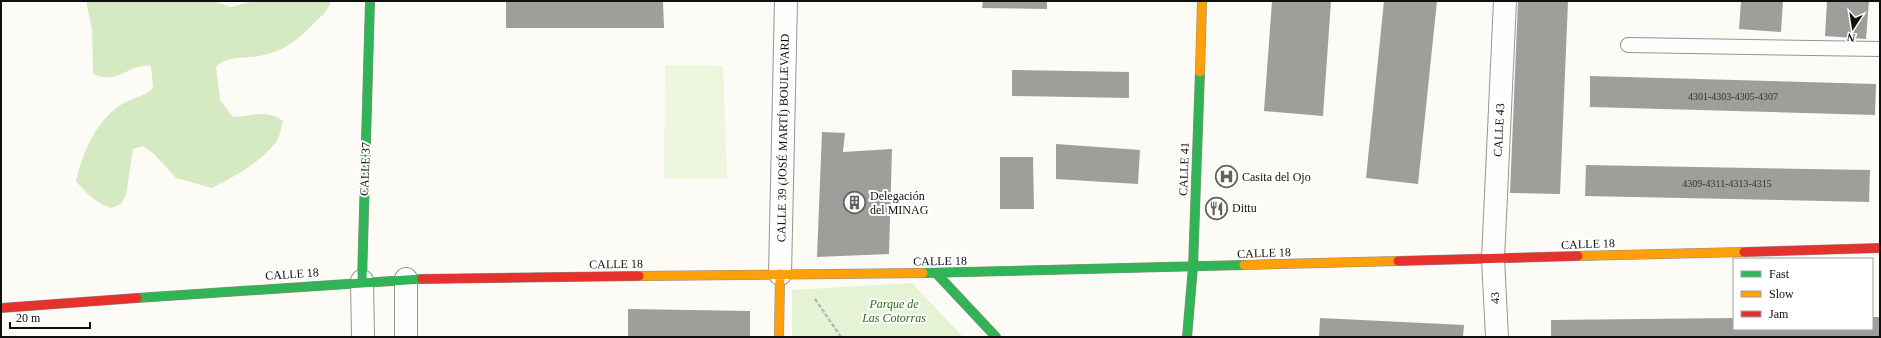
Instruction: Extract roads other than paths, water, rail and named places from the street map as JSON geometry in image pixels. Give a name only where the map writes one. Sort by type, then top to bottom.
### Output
[{"type":"street","name":"CALLE 37","points":[[362,337],[362,281],[370,1]]},
{"type":"street","name":"CALLE 39 (JOSÉ MARTÍ) BOULEVARD","points":[[786,1],[789,274]]},
{"type":"street","name":"CALLE 41","points":[[1187,337],[1193,267],[1202,1]]},
{"type":"street","name":"CALLE 43","points":[[1493,259],[1505,1]]},
{"type":"street","name":"CALLE 18","points":[[1,308],[406,279],[936,273],[1880,248]]},
{"type":"street","name":"43","points":[[1493,259],[1497,337]]},
{"type":"street","points":[[936,273],[996,337]]},
{"type":"street","points":[[779,337],[789,274]]},
{"type":"street","points":[[406,279],[406,337]]},
{"type":"lane","points":[[1628,46],[1880,49]]},
{"type":"place","name":"Casita del Ojo","points":[[1227,177]]},
{"type":"place","name":"Delegación del MINAG","points":[[855,203]]},
{"type":"place","name":"Dittu","points":[[1216,208]]},
{"type":"park label","name":"Parque de Las Cotorras","points":[[894,311]]}]
